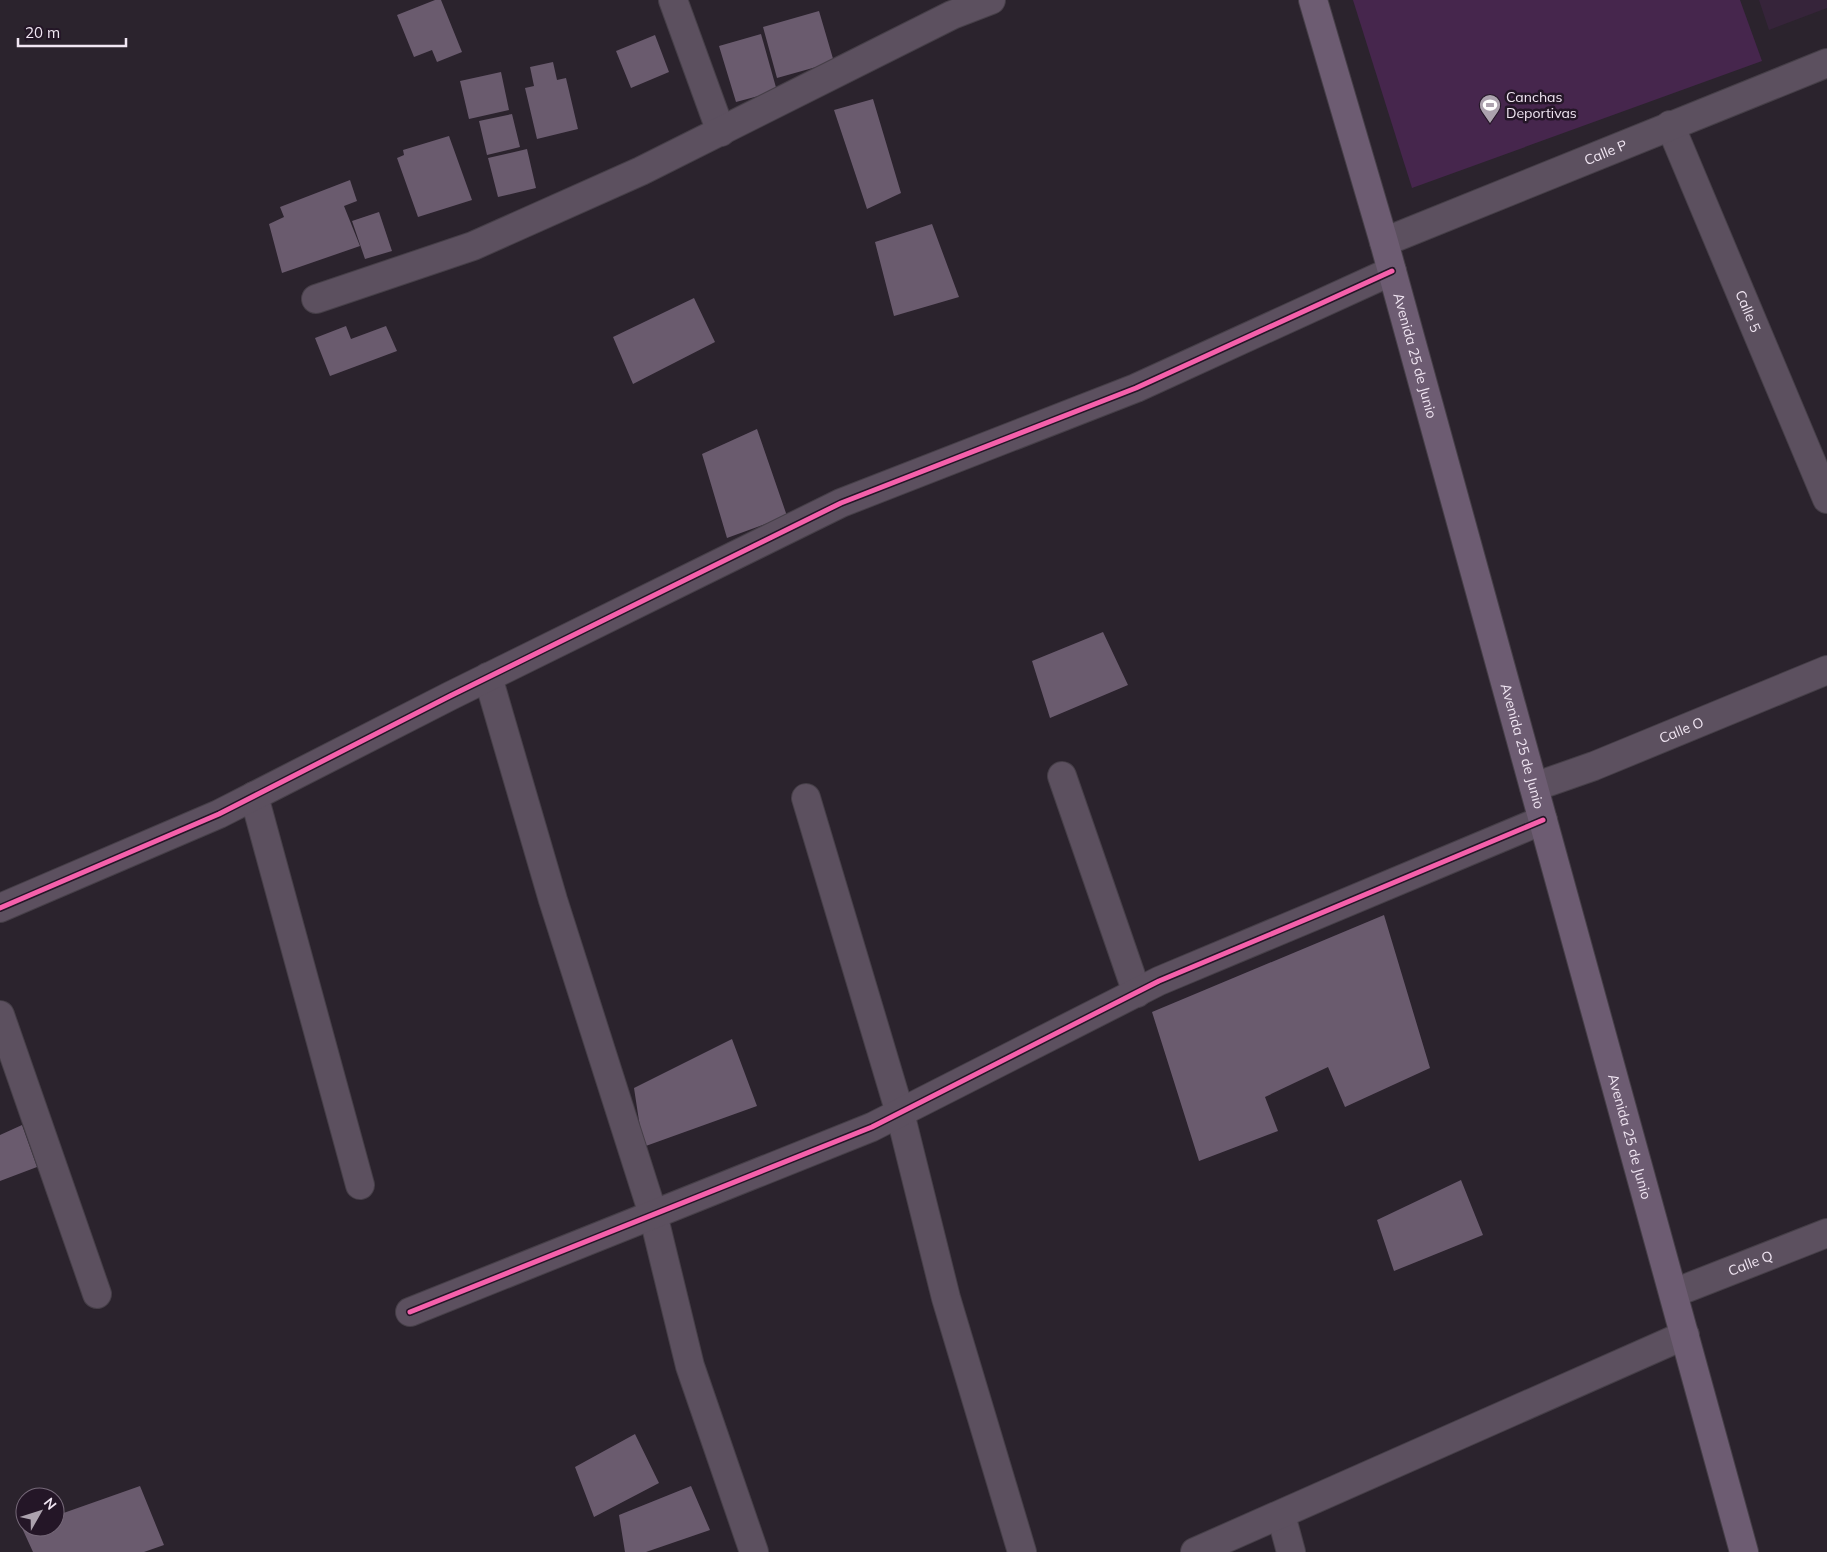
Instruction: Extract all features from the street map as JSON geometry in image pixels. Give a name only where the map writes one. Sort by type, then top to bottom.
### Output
[{"type":"highway","name":"Avenida 25 de Junio","points":[[1313,0],[1384,242],[1686,1335],[1744,1552]]},
{"type":"street","points":[[673,0],[721,132]]},
{"type":"street","points":[[316,298],[473,246],[641,171],[952,15],[991,0]]},
{"type":"street","name":"Calle P","points":[[1384,242],[1670,125],[1827,64]]},
{"type":"street","name":"Calle 5","points":[[1670,125],[1827,499]]},
{"type":"street","points":[[0,908],[218,814],[488,677],[841,503],[1136,388],[1392,271]]},
{"type":"street","name":"Calle O","points":[[1534,787],[1594,766],[1827,670]]},
{"type":"street","points":[[488,677],[553,900],[653,1214],[690,1366],[754,1552]]},
{"type":"street","points":[[1062,776],[1137,992]]},
{"type":"street","points":[[254,796],[360,1184]]},
{"type":"street","points":[[806,798],[900,1113],[946,1298],[1022,1552]]},
{"type":"street","points":[[410,1312],[872,1127],[1158,981],[1543,820]]},
{"type":"street","points":[[0,1015],[97,1294]]},
{"type":"street","name":"Calle Q","points":[[1674,1293],[1827,1234]]},
{"type":"street","points":[[1195,1552],[1686,1335]]},
{"type":"street","points":[[1280,1515],[1291,1552]]},
{"type":"shaded area","name":"Canchas Deportivas","points":[[1353,0],[1740,0],[1762,61],[1412,188]]},
{"type":"shaded area","points":[[1759,0],[1827,0],[1827,8],[1769,30]]},
{"type":"building","points":[[435,0],[441,0],[462,52],[437,62],[432,50],[414,57],[397,15]]},
{"type":"building","points":[[819,11],[834,62],[777,78],[763,27]]},
{"type":"building","points":[[761,34],[777,91],[736,102],[719,46]]},
{"type":"building","points":[[655,35],[669,72],[631,88],[616,51]]},
{"type":"building","points":[[553,62],[557,80],[566,78],[578,129],[537,139],[525,88],[534,86],[530,67]]},
{"type":"building","points":[[501,72],[509,110],[469,119],[460,81]]},
{"type":"building","points":[[873,99],[901,193],[867,209],[834,110]]},
{"type":"building","points":[[512,114],[520,147],[487,155],[479,121]]},
{"type":"building","points":[[449,136],[472,200],[418,217],[397,158],[404,155],[403,150]]},
{"type":"building","points":[[527,149],[536,188],[498,197],[488,158]]},
{"type":"building","points":[[350,180],[357,201],[344,206],[360,246],[282,273],[269,224],[284,217],[280,207]]},
{"type":"building","points":[[379,212],[392,251],[365,259],[352,221]]},
{"type":"building","points":[[932,224],[959,297],[894,316],[875,242]]},
{"type":"building","points":[[694,298],[715,342],[633,384],[613,337]]},
{"type":"building","points":[[346,326],[351,339],[386,326],[397,351],[330,376],[315,338]]},
{"type":"building","points":[[757,429],[787,516],[727,538],[702,454]]},
{"type":"building","points":[[1103,632],[1128,685],[1050,718],[1032,661]]},
{"type":"building","points":[[1384,915],[1430,1068],[1345,1107],[1328,1067],[1265,1097],[1278,1131],[1199,1161],[1152,1012]]},
{"type":"building","points":[[732,1039],[757,1106],[643,1147],[634,1088]]},
{"type":"building","points":[[22,1125],[37,1167],[0,1181],[0,1135]]},
{"type":"building","points":[[1461,1180],[1483,1235],[1394,1271],[1377,1220]]},
{"type":"building","points":[[635,1434],[659,1483],[594,1517],[575,1467]]},
{"type":"building","points":[[140,1486],[164,1545],[144,1552],[33,1552],[26,1537],[65,1537],[65,1512]]},
{"type":"building","points":[[691,1486],[710,1530],[646,1552],[625,1552],[619,1515]]},
{"type":"cycle path","points":[[0,908],[219,814],[450,696],[841,503],[1136,388],[1392,271]]},
{"type":"cycle path","points":[[410,1312],[872,1127],[1159,981],[1543,820]]},
{"type":"place","name":"Canchas Deportivas","points":[[1490,124]]}]
